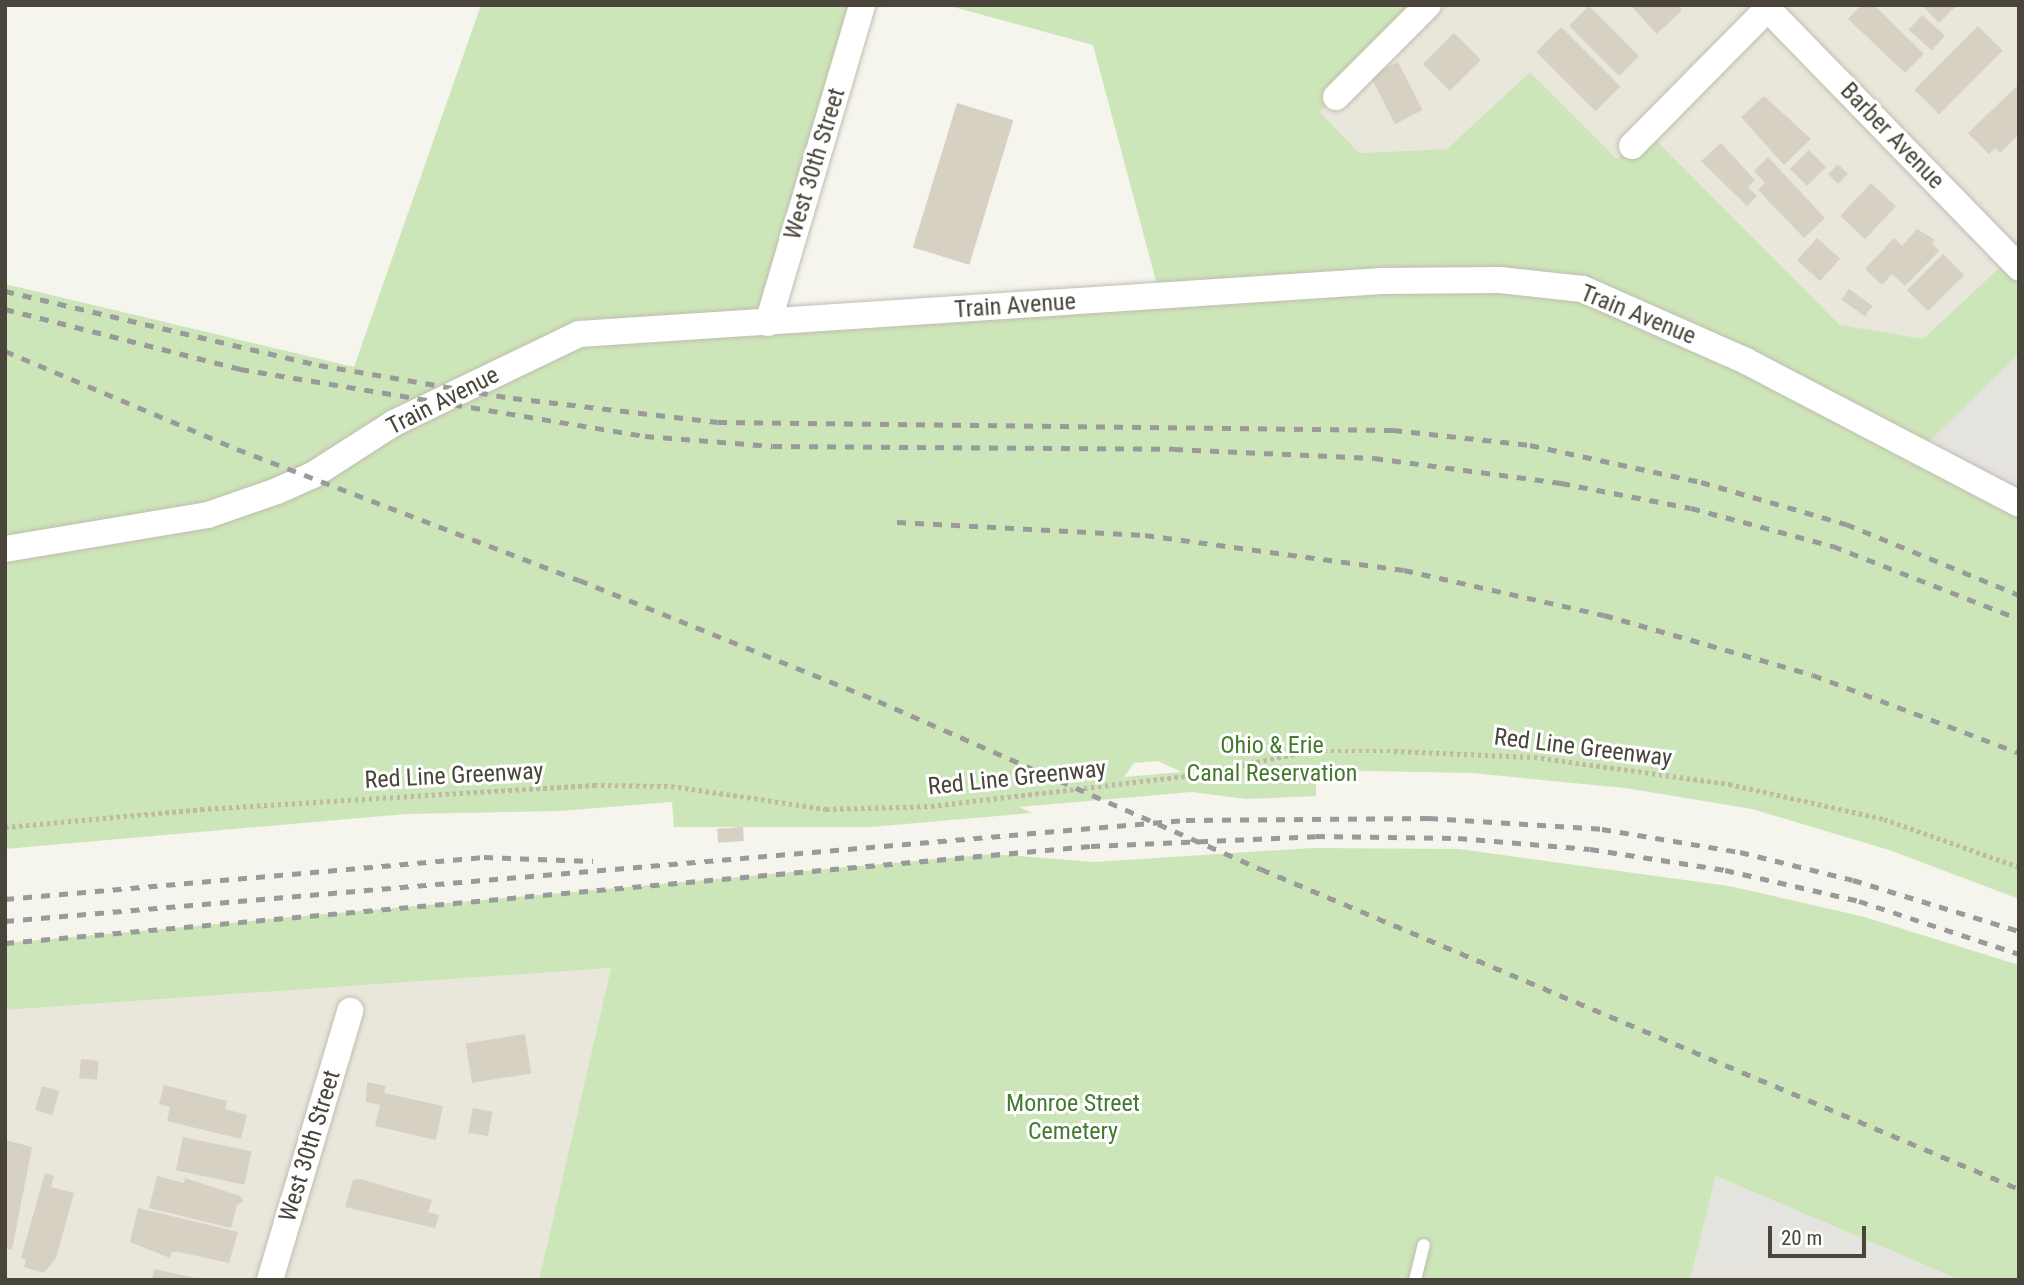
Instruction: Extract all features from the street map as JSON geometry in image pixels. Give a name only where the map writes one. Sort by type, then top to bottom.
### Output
[{"type":"street","name":"West 30th Street","points":[[768,323],[862,5]]},
{"type":"street","points":[[1336,97],[1428,5]]},
{"type":"street","points":[[1632,146],[1768,6]]},
{"type":"street","name":"Barber Avenue","points":[[1768,6],[2019,267]]},
{"type":"street","name":"Train Avenue","points":[[5,550],[208,515],[277,491],[313,475],[394,423],[579,334],[1382,281],[1500,280],[1583,289],[1746,361],[2019,504]]},
{"type":"street","name":"West 30th Street","points":[[270,1280],[350,1011]]},
{"type":"lane","points":[[1415,1280],[1424,1245]]},
{"type":"path","name":"Red Line Greenway","points":[[5,827],[228,807],[594,785],[671,786],[826,809],[931,806],[1188,776],[1310,751],[1394,751],[1534,757],[1729,784],[1884,819],[2019,867]]},
{"type":"shaded area","points":[[1409,5],[2019,5],[2019,267],[2010,258],[1923,340],[1840,325],[1647,131],[1617,159],[1530,72],[1447,149],[1359,153],[1320,112],[1418,15]]},
{"type":"shaded area","points":[[2019,354],[2019,504],[1918,451]]},
{"type":"shaded area","points":[[611,968],[539,1280],[5,1280],[5,1010]]},
{"type":"shaded area","points":[[1716,1176],[1960,1280],[1690,1280]]},
{"type":"green space","name":"Ohio & Erie Canal Reservation","points":[[481,5],[862,5],[768,323],[1160,296],[1093,45],[946,5],[1409,5],[1418,15],[1320,112],[1359,153],[1447,149],[1530,72],[1617,159],[1647,131],[1840,325],[1923,339],[2010,258],[2019,267],[2019,354],[1919,451],[2019,504],[2019,899],[1889,850],[1752,809],[1625,788],[1471,773],[1316,770],[1316,796],[1246,799],[1192,792],[1019,807],[1032,813],[871,827],[674,827],[672,802],[559,811],[406,814],[5,849],[5,284],[354,367]],"holes":[[[1158,761],[1182,772],[1124,777],[1134,763]]]},
{"type":"green space","name":"Monroe Street Cemetery","points":[[1312,848],[1459,849],[1729,886],[1861,916],[2019,965],[2019,1280],[1960,1280],[1716,1176],[1690,1280],[539,1280],[611,968],[5,1010],[5,943],[993,854],[1094,862]]},
{"type":"building","points":[[1630,5],[1678,5],[1682,10],[1657,34]]},
{"type":"building","points":[[1861,5],[1874,5],[1924,54],[1905,73],[1848,19]]},
{"type":"building","points":[[1922,5],[1957,5],[1939,23]]},
{"type":"building","points":[[1589,6],[1639,56],[1619,76],[1569,26]]},
{"type":"building","points":[[1922,15],[1945,36],[1932,51],[1909,30]]},
{"type":"building","points":[[1978,26],[2003,51],[1939,114],[1914,90]]},
{"type":"building","points":[[1561,27],[1620,86],[1596,111],[1536,52]]},
{"type":"building","points":[[1454,33],[1481,60],[1450,91],[1423,64]]},
{"type":"building","points":[[1398,62],[1423,110],[1395,124],[1370,76]]},
{"type":"building","points":[[2019,84],[2019,134],[2000,153],[1995,148],[1989,154],[1968,133]]},
{"type":"building","points":[[1764,96],[1811,139],[1784,165],[1741,117]]},
{"type":"building","points":[[957,103],[1013,120],[969,265],[913,247]]},
{"type":"building","points":[[1721,143],[1755,180],[1748,187],[1757,196],[1747,206],[1701,161]]},
{"type":"building","points":[[1809,150],[1826,167],[1807,186],[1790,169]]},
{"type":"building","points":[[1768,157],[1825,218],[1804,238],[1758,190],[1765,183],[1754,171]]},
{"type":"building","points":[[1838,164],[1848,174],[1838,184],[1828,174]]},
{"type":"building","points":[[1871,183],[1896,206],[1865,239],[1840,216]]},
{"type":"building","points":[[1917,229],[1935,240],[1932,243],[1939,251],[1905,286],[1892,274],[1882,285],[1865,269],[1894,238],[1902,246]]},
{"type":"building","points":[[1817,238],[1840,259],[1820,281],[1797,260]]},
{"type":"building","points":[[1943,254],[1964,275],[1928,311],[1907,290]]},
{"type":"building","points":[[1849,289],[1872,306],[1865,317],[1841,300]]},
{"type":"building","points":[[743,827],[744,841],[718,843],[717,829]]},
{"type":"building","points":[[525,1034],[531,1074],[472,1083],[466,1043]]},
{"type":"building","points":[[81,1059],[99,1061],[97,1080],[79,1078]]},
{"type":"building","points":[[367,1082],[386,1086],[384,1093],[443,1106],[436,1140],[375,1126],[380,1105],[366,1102]]},
{"type":"building","points":[[164,1085],[227,1101],[225,1109],[247,1115],[241,1139],[167,1121],[170,1107],[159,1104]]},
{"type":"building","points":[[42,1086],[59,1091],[52,1115],[35,1110]]},
{"type":"building","points":[[473,1108],[493,1112],[488,1136],[468,1133]]},
{"type":"building","points":[[183,1137],[251,1152],[244,1185],[176,1170]]},
{"type":"building","points":[[5,1140],[32,1147],[12,1250],[5,1248]]},
{"type":"building","points":[[45,1173],[54,1176],[51,1187],[74,1193],[56,1258],[44,1273],[24,1267],[26,1260],[21,1258]]},
{"type":"building","points":[[157,1176],[184,1183],[185,1178],[240,1196],[243,1201],[237,1205],[231,1228],[149,1208]]},
{"type":"building","points":[[360,1179],[432,1200],[428,1212],[439,1215],[435,1228],[345,1207],[353,1180]]},
{"type":"building","points":[[138,1208],[238,1232],[229,1263],[179,1252],[172,1252],[170,1258],[130,1242]]},
{"type":"building","points":[[154,1269],[200,1279],[200,1280],[152,1280]]},
{"type":"railway","points":[[5,291],[319,365],[513,398],[718,422],[1393,430],[1530,445],[1701,482],[1846,524],[2019,595]]},
{"type":"railway","points":[[5,309],[240,369],[645,436],[773,446],[1174,449],[1374,458],[1561,483],[1691,508],[1833,546],[2019,619]]},
{"type":"railway","points":[[5,351],[237,449],[579,580],[878,701],[1261,869],[2019,1189]]},
{"type":"railway","points":[[897,522],[1145,535],[1404,570],[1604,615],[1813,675],[2019,753]]},
{"type":"railway","points":[[5,921],[1186,820],[1429,818],[1602,829],[1740,852],[1853,880],[2019,931]]},
{"type":"railway","points":[[5,943],[1091,846],[1316,836],[1458,838],[1590,849],[1725,870],[1859,901],[2019,954]]},
{"type":"railway","points":[[5,899],[484,857],[593,861]]}]
